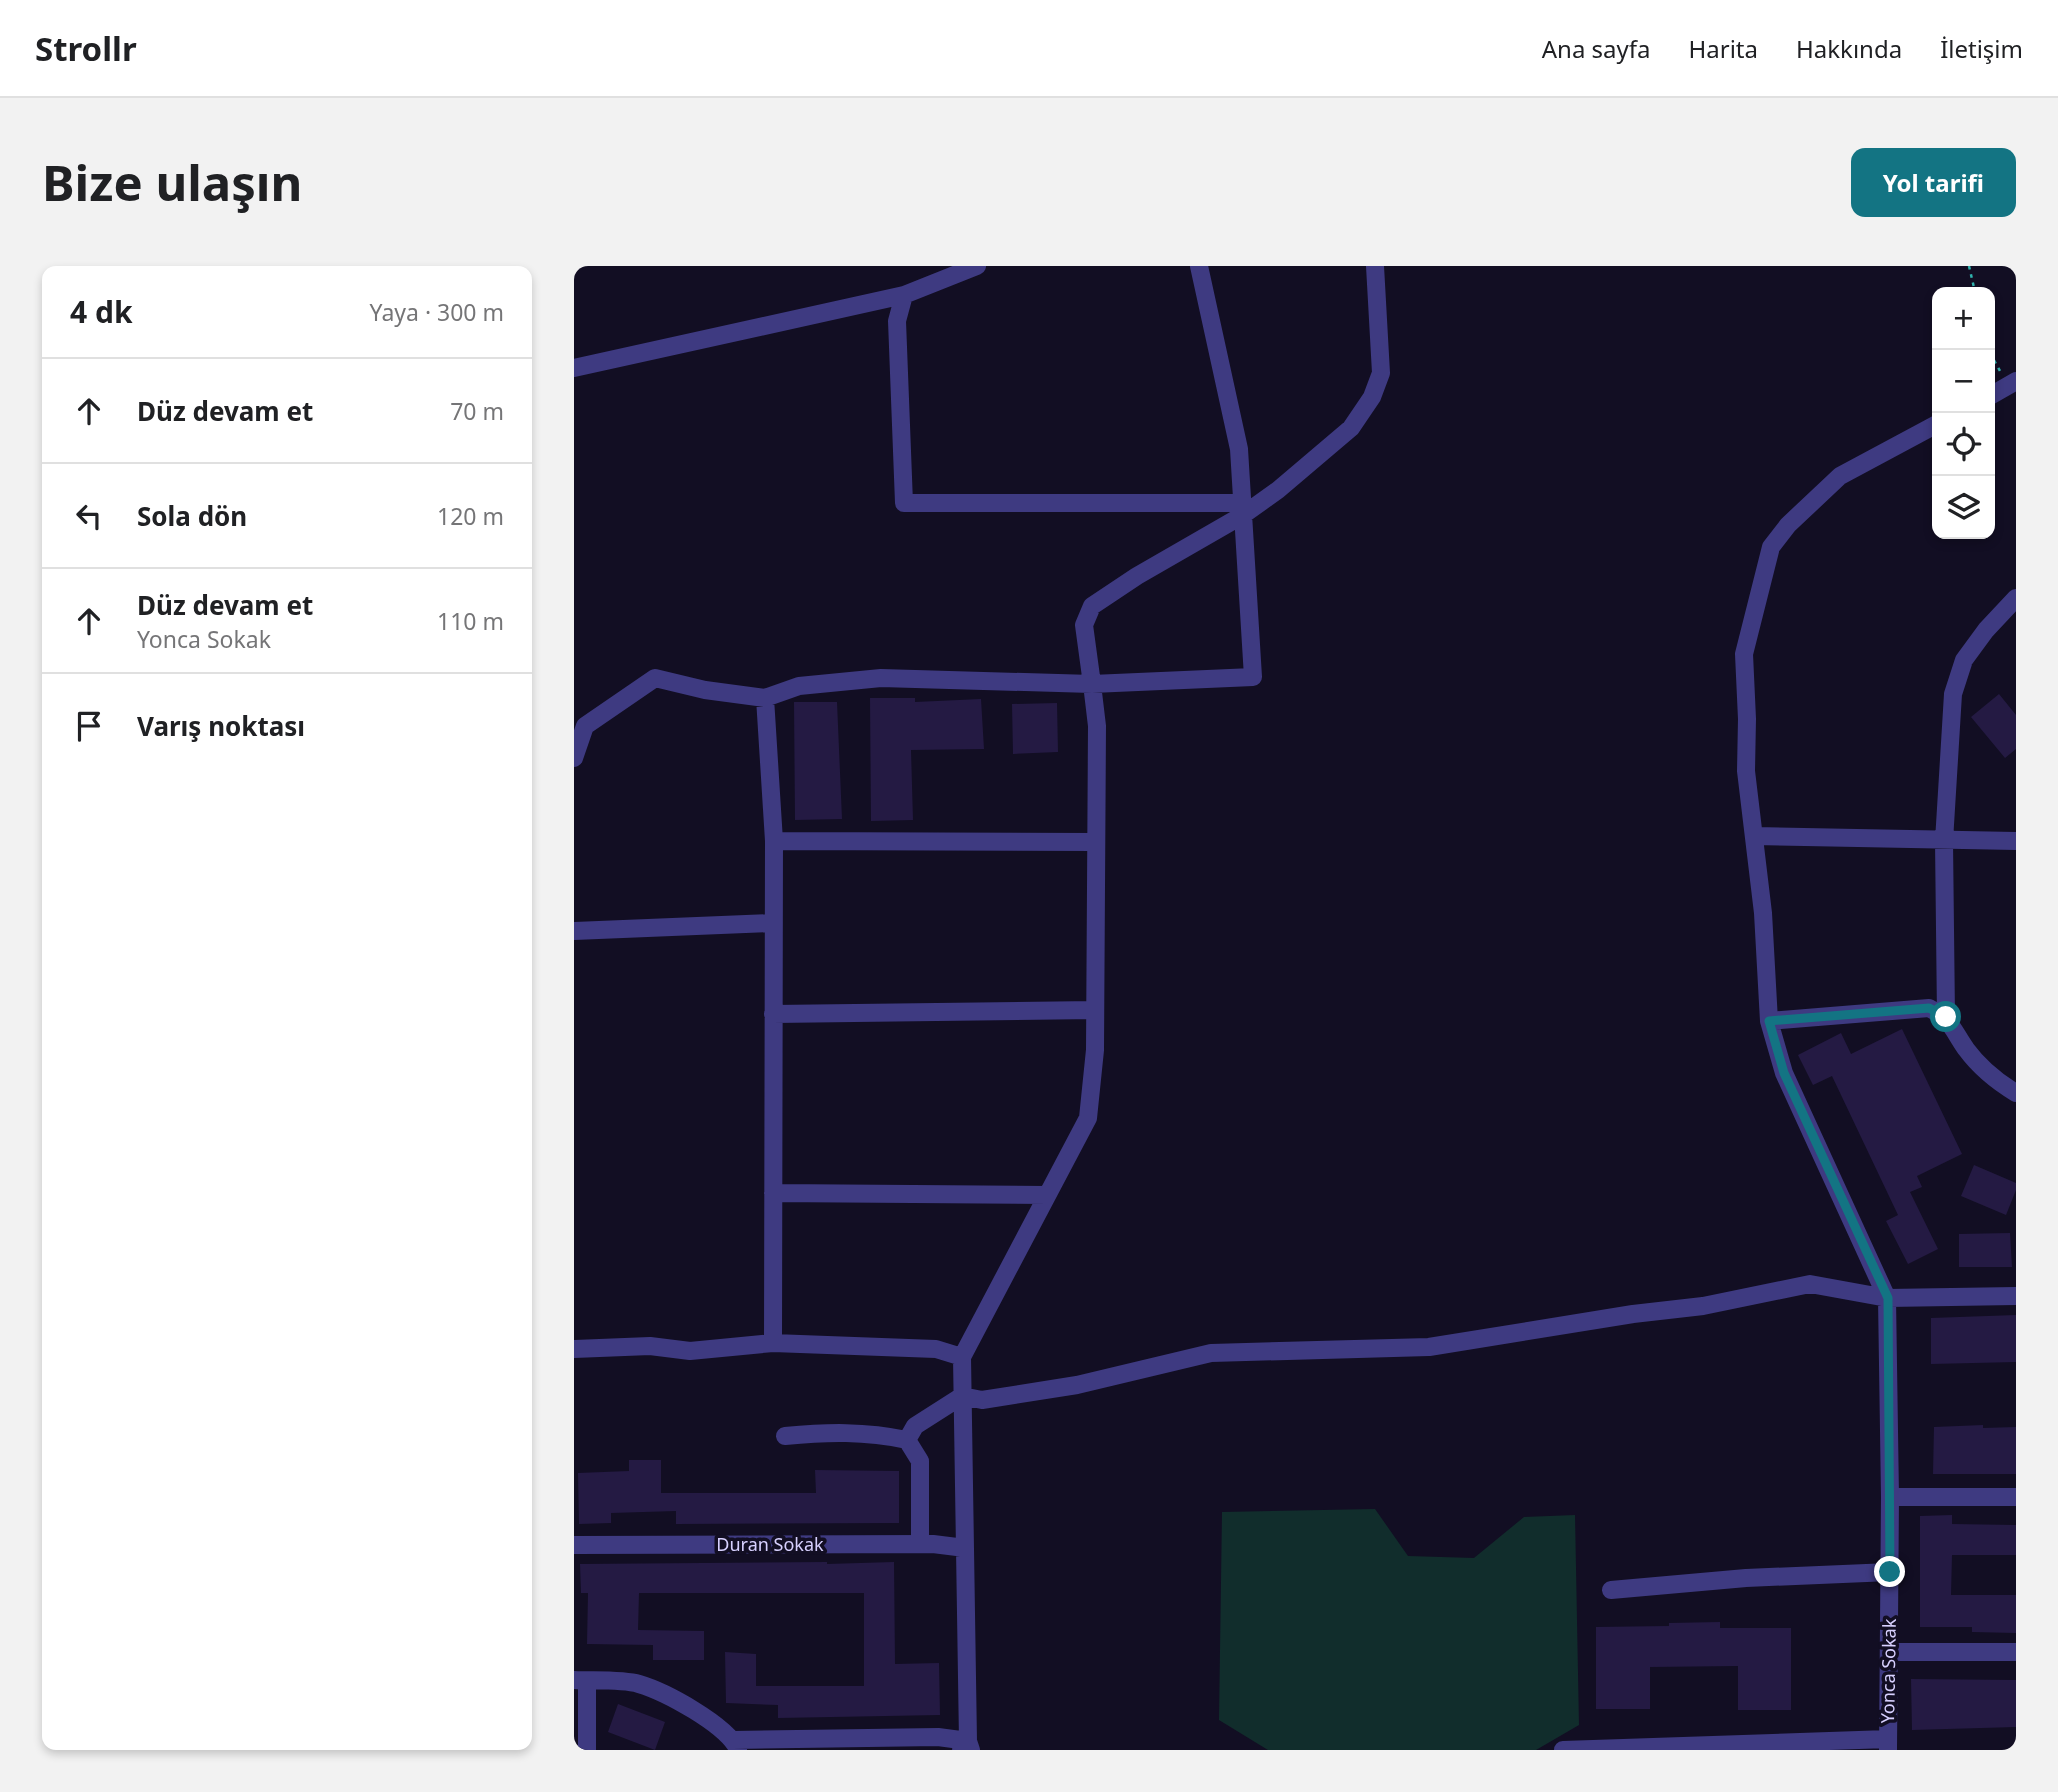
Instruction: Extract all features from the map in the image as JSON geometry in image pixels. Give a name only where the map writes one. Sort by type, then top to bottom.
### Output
[{"type":"street","points":[[574,368],[904,295],[977,266]]},
{"type":"street","points":[[574,758],[584,726],[654,678],[705,691],[765,698],[799,686],[881,678],[1092,684],[1253,677],[1239,449],[1199,266]]},
{"type":"street","points":[[587,1750],[581,1681],[638,1684],[691,1707],[736,1745],[938,1737],[966,1747],[962,1357],[1088,1118],[1095,1050],[1097,726],[1084,625],[1092,606],[1242,509],[1278,490],[1351,428],[1372,397],[1381,373],[1375,266]]},
{"type":"street","points":[[904,295],[897,321],[904,503],[1242,509]]},
{"type":"street","points":[[1995,394],[2014,386]]},
{"type":"street","points":[[1888,1298],[1784,1073],[1769,1021],[1763,914],[1746,771],[1744,654],[1771,547],[1788,525],[1840,476],[1932,427]]},
{"type":"street","points":[[1946,1017],[1944,841],[1953,694],[1964,660],[1986,630],[2016,598]]},
{"type":"street","points":[[765,698],[774,841],[773,1343]]},
{"type":"street","points":[[1754,836],[2016,841]]},
{"type":"street","points":[[774,841],[1095,842]]},
{"type":"street","points":[[574,931],[773,923]]},
{"type":"street","points":[[1769,1021],[1929,1008],[1946,1017],[1967,1050],[1992,1078],[2016,1093]]},
{"type":"street","points":[[773,1014],[1095,1010]]},
{"type":"street","points":[[773,1193],[1047,1195]]},
{"type":"street","points":[[907,1440],[915,1426],[962,1396],[982,1400],[1077,1385],[1211,1353],[1429,1347],[1633,1314],[1703,1306],[1810,1284],[1888,1298],[2016,1296]]},
{"type":"street","name":"Yonca Sokak","points":[[1888,1298],[1888,1745]]},
{"type":"street","points":[[574,1349],[650,1346],[690,1351],[773,1343],[936,1349],[962,1357]]},
{"type":"street","points":[[785,1436],[874,1433],[907,1440],[920,1461],[920,1544]]},
{"type":"street","points":[[1890,1497],[2016,1497]]},
{"type":"street","name":"Duran Sokak","points":[[574,1545],[920,1544],[965,1548]]},
{"type":"street","points":[[1612,1590],[1746,1578],[1890,1572]]},
{"type":"street","points":[[1889,1653],[2016,1652]]},
{"type":"street","points":[[1563,1750],[1888,1745]]},
{"type":"path","points":[[1969,266],[1974,287]]},
{"type":"path","points":[[1995,365],[2014,386]]},
{"type":"green space","points":[[1375,1509],[1408,1556],[1474,1558],[1524,1517],[1575,1515],[1579,1725],[1536,1750],[1268,1750],[1219,1720],[1222,1512]]},
{"type":"building","points":[[1999,694],[2016,715],[2016,749],[2005,758],[1971,717]]},
{"type":"building","points":[[870,698],[915,698],[915,702],[981,699],[984,749],[911,750],[913,820],[871,821]]},
{"type":"building","points":[[794,702],[837,702],[842,819],[795,820]]},
{"type":"building","points":[[1057,703],[1058,752],[1013,754],[1012,704]]},
{"type":"building","points":[[1902,1029],[1962,1154],[1917,1176],[1922,1187],[1910,1192],[1938,1249],[1908,1264],[1886,1221],[1898,1215],[1832,1076],[1813,1085],[1798,1055],[1841,1033],[1851,1054]]},
{"type":"building","points":[[1974,1165],[2016,1183],[2006,1215],[1961,1196]]},
{"type":"building","points":[[2010,1233],[2012,1267],[1959,1267],[1959,1234]]},
{"type":"building","points":[[2016,1315],[2016,1362],[1931,1364],[1931,1318]]},
{"type":"building","points":[[1983,1425],[1983,1428],[2016,1427],[2016,1474],[1933,1474],[1934,1427]]},
{"type":"building","points":[[629,1460],[661,1460],[661,1493],[816,1493],[815,1470],[899,1471],[899,1523],[676,1524],[676,1511],[611,1513],[611,1523],[579,1524],[578,1473],[629,1471]]},
{"type":"building","points":[[1952,1515],[1952,1524],[2016,1525],[2016,1555],[1952,1555],[1951,1595],[2016,1595],[2016,1633],[1972,1632],[1972,1627],[1920,1627],[1920,1516]]},
{"type":"building","points":[[894,1562],[895,1664],[939,1663],[940,1715],[778,1718],[778,1705],[726,1703],[725,1652],[756,1654],[756,1686],[864,1686],[864,1593],[639,1593],[638,1630],[704,1631],[704,1660],[653,1660],[653,1645],[587,1644],[588,1593],[581,1593],[580,1564]]},
{"type":"building","points":[[1720,1622],[1720,1628],[1791,1628],[1791,1710],[1738,1710],[1738,1666],[1650,1667],[1650,1709],[1596,1709],[1596,1627]]},
{"type":"building","points":[[1911,1679],[2016,1680],[2016,1727],[1912,1730]]},
{"type":"building","points":[[618,1704],[665,1722],[655,1750],[608,1732]]},
{"type":"route","points":[[1890,1572],[1888,1298],[1784,1073],[1769,1021],[1929,1008],[1946,1017]]}]
